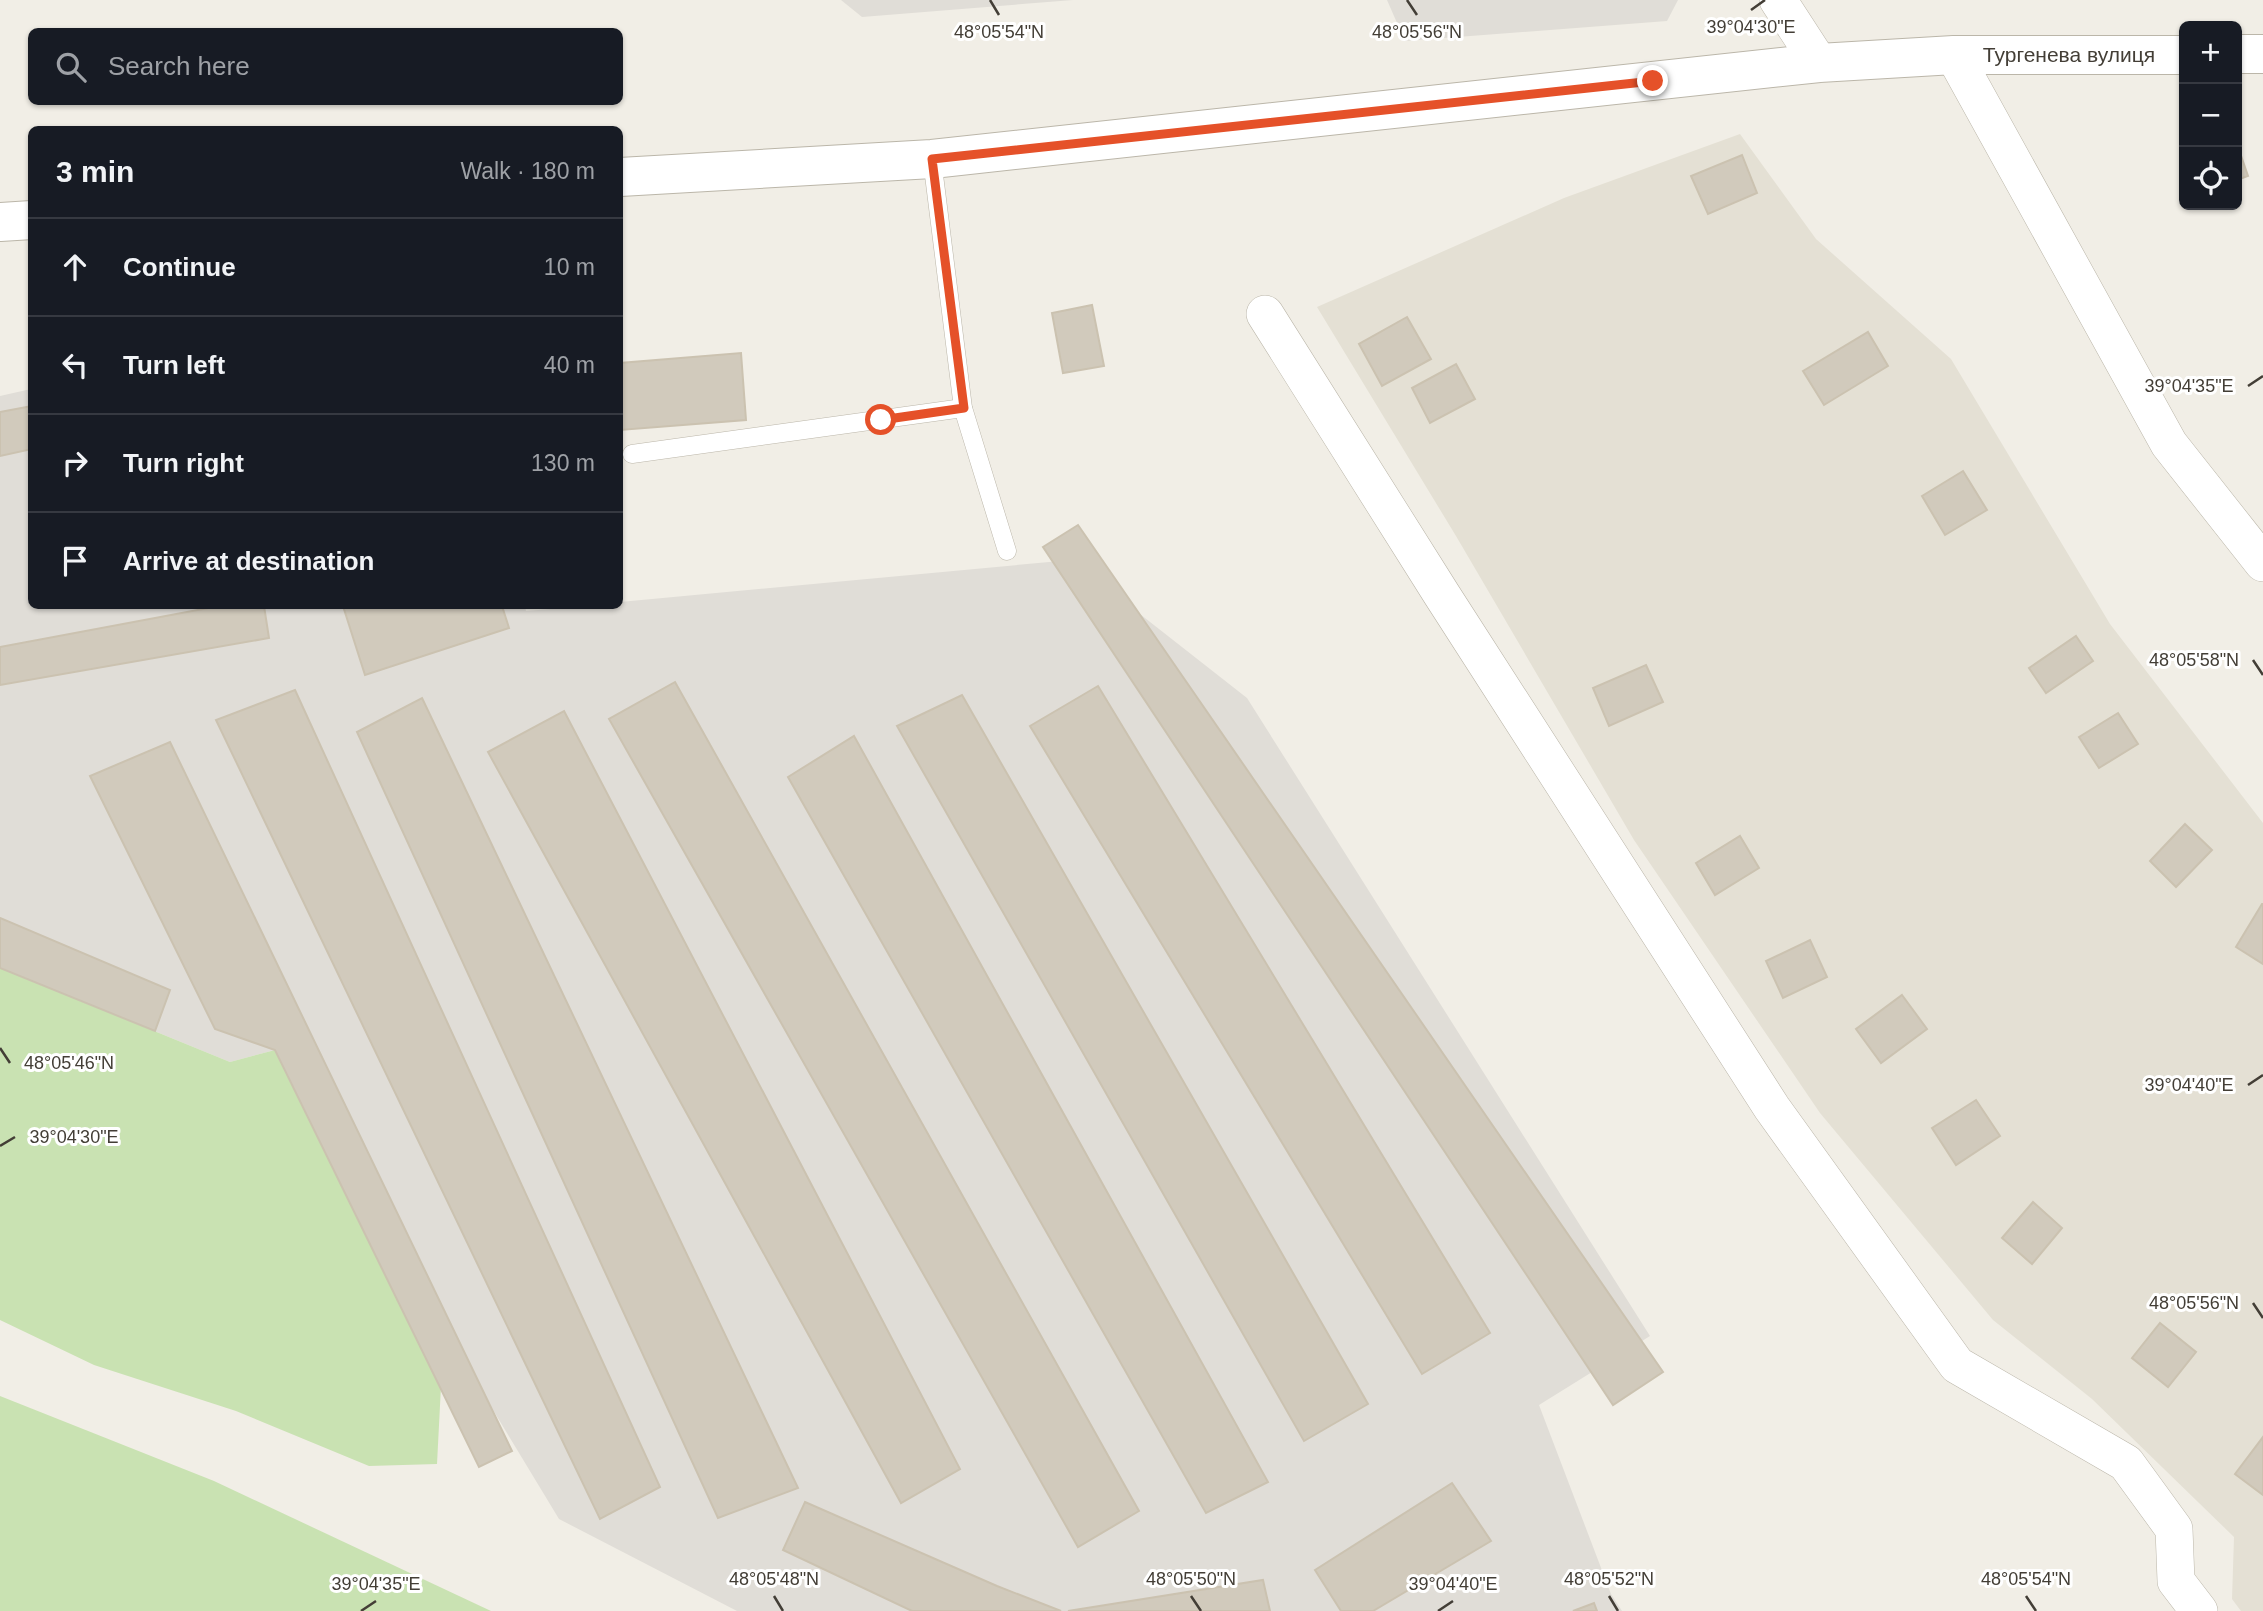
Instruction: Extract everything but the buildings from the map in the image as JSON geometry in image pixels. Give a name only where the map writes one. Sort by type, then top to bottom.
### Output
[{"type":"street","points":[[1778,0],[1819,63]]},
{"type":"street","points":[[2242,54],[2263,54]]},
{"type":"street","points":[[1954,55],[2169,444],[2263,563]]},
{"type":"street","name":"Тургенева вулиця","points":[[623,177],[932,159],[1819,63],[1954,55],[2179,55]]},
{"type":"street","points":[[0,222],[28,220]]},
{"type":"street","points":[[1265,314],[1772,1108],[1836,1197],[1957,1365],[2126,1463],[2174,1529],[2176,1581],[2199,1611]]},
{"type":"lane","points":[[932,159],[964,408],[1007,551]]},
{"type":"lane","points":[[632,454],[964,408]]},
{"type":"shaded area","points":[[841,0],[1073,0],[862,17]]},
{"type":"shaded area","points":[[1387,0],[1678,0],[1667,21],[1405,41]]},
{"type":"shaded area","points":[[1740,134],[1816,239],[1951,359],[2110,624],[2263,823],[2263,1611],[2241,1611],[2232,1599],[2234,1537],[2092,1399],[1993,1320],[1820,1113],[1634,840],[1456,536],[1317,307],[1564,198]]},
{"type":"shaded area","points":[[28,390],[28,609],[623,609],[623,602],[1071,560],[1247,698],[1650,1336],[1539,1405],[1611,1594],[1622,1611],[737,1611],[559,1519],[275,1050],[230,1062],[0,968],[0,396]]},
{"type":"green space","points":[[0,968],[230,1062],[275,1050],[441,1386],[437,1464],[369,1466],[236,1411],[94,1365],[0,1320]]},
{"type":"green space","points":[[0,1396],[214,1481],[491,1611],[0,1611]]},
{"type":"route","points":[[881,420],[964,408],[932,159],[1653,81]]}]
